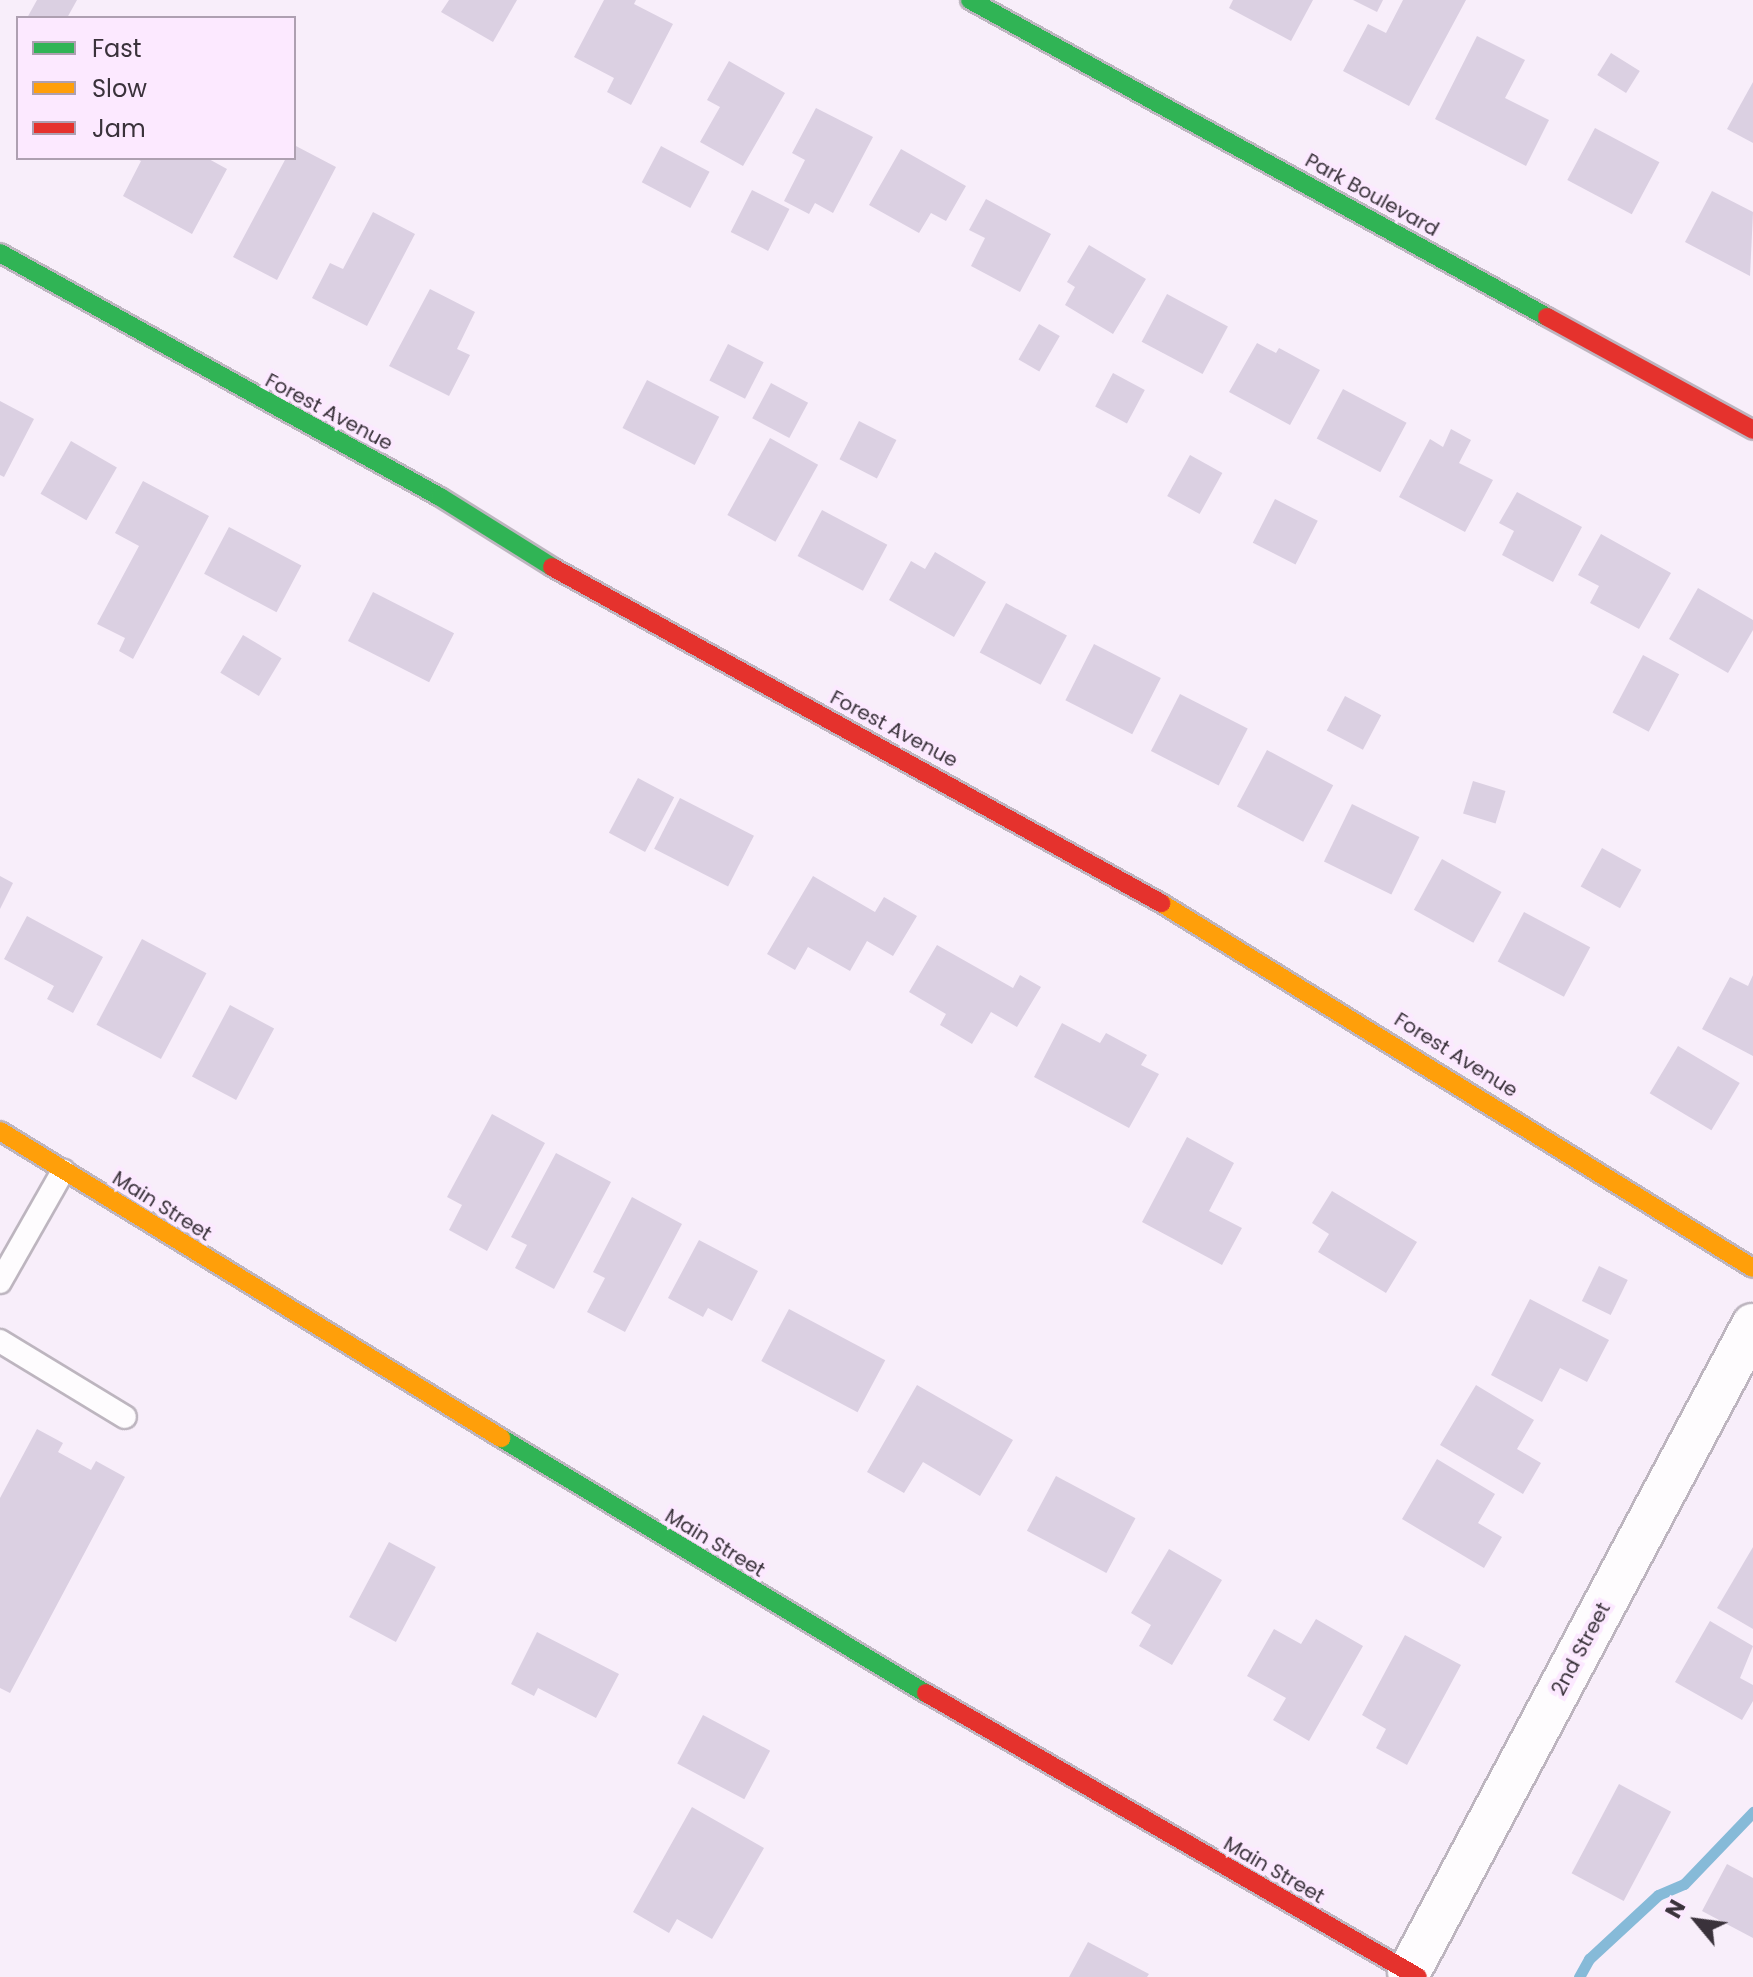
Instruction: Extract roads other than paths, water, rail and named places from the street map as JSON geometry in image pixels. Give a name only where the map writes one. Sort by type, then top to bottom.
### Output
[{"type":"street","name":"Park Boulevard","points":[[970,0],[1753,430]]},
{"type":"street","name":"Forest Avenue","points":[[0,253],[440,497],[608,601],[908,760],[1197,924],[1753,1268]]},
{"type":"street","name":"Main Street","points":[[0,1131],[820,1632],[1413,1975]]},
{"type":"street","name":"2nd Street","points":[[1413,1975],[1753,1325]]},
{"type":"lane","points":[[0,1282],[63,1171]]},
{"type":"lane","points":[[0,1341],[125,1417]]},
{"type":"waterway","points":[[1579,1977],[1589,1959],[1658,1895],[1684,1884],[1753,1812]]}]
